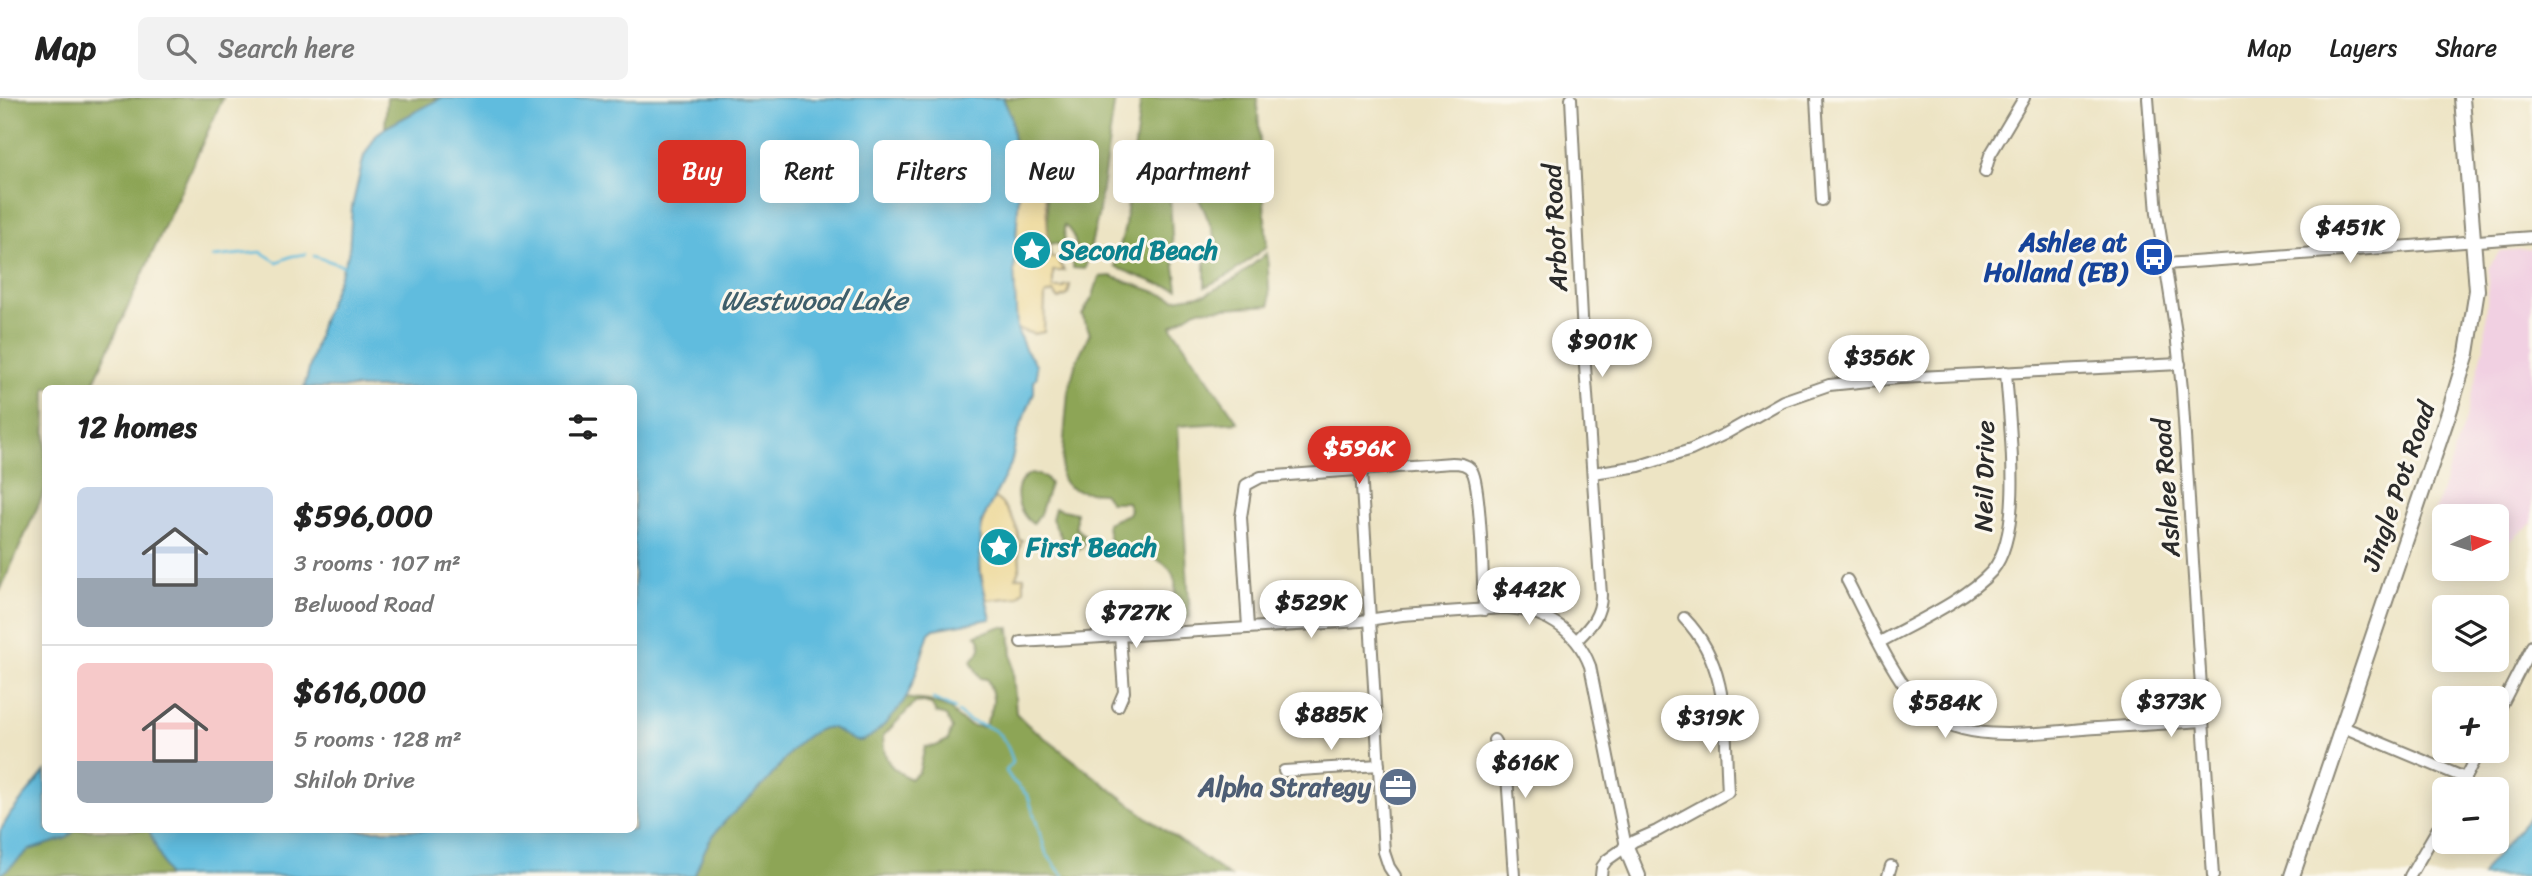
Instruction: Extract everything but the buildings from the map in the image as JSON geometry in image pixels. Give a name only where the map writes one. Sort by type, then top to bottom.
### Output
[{"type":"street","name":"Arbot Road","points":[[1571,98],[1601,602],[1595,621],[1577,640]]},
{"type":"street","points":[[1816,98],[1822,200]]},
{"type":"street","points":[[1985,172],[1990,155],[2024,98]]},
{"type":"street","name":"Ashlee Road","points":[[2148,98],[2154,185],[2180,365],[2213,876]]},
{"type":"street","name":"Jingle Pot Road","points":[[2292,876],[2467,353],[2477,290],[2462,98]]},
{"type":"street","points":[[2166,264],[2532,237]]},
{"type":"street","points":[[1593,473],[1639,466],[1691,450],[1783,401],[1829,385],[1871,379],[2180,365]]},
{"type":"street","name":"Neil Drive","points":[[1881,642],[1972,589],[1999,562],[2010,527],[2012,504],[2007,372]]},
{"type":"street","points":[[1248,627],[1241,517],[1247,485],[1261,477],[1452,463],[1463,465],[1472,471],[1477,491],[1484,610]]},
{"type":"street","points":[[1361,470],[1384,852],[1395,876]]},
{"type":"street","points":[[1847,580],[1902,681],[1925,710],[1941,722],[1963,729],[2009,734],[2203,721]]},
{"type":"street","points":[[1021,642],[1370,620],[1484,610],[1517,609],[1543,615],[1562,626],[1577,640],[1592,674],[1626,847],[1638,876]]},
{"type":"street","points":[[1601,876],[1604,864],[1626,847],[1728,792],[1719,678],[1701,635],[1684,618]]},
{"type":"street","points":[[1118,706],[1124,692],[1120,635]]},
{"type":"street","points":[[2509,691],[2532,646]]},
{"type":"street","points":[[2343,727],[2463,777]]},
{"type":"street","points":[[1494,740],[1507,761],[1514,876]]},
{"type":"street","points":[[1284,771],[1379,765]]},
{"type":"street","points":[[2410,876],[2432,838]]},
{"type":"shaded area","points":[[2532,249],[2532,523],[2510,541],[2510,504],[2437,504],[2466,416],[2485,343],[2489,267],[2500,251]]},
{"type":"green space","points":[[0,98],[223,98],[92,385],[42,385],[42,497],[0,591]]},
{"type":"green space","points":[[387,98],[441,98],[385,128]]},
{"type":"green space","points":[[1003,98],[1115,98],[1098,216],[1085,269],[1073,268],[1073,255],[1077,250],[1072,233],[1064,225],[1065,253],[1058,244],[1048,243],[1047,203],[1099,203],[1099,140],[1014,140],[1011,117]]},
{"type":"green space","points":[[1141,98],[1257,98],[1260,140],[1136,140]]},
{"type":"green space","points":[[1128,203],[1170,203],[1178,289],[1115,267]]},
{"type":"green space","points":[[1201,203],[1264,203],[1267,246],[1231,274],[1205,287],[1205,262],[1218,247]]},
{"type":"green space","points":[[1267,253],[1270,305],[1196,310],[1171,326],[1238,422],[1178,426],[1190,617],[1172,624],[1175,581],[1172,573],[1160,561],[1144,555],[1127,551],[1125,557],[1116,551],[1111,543],[1107,523],[1128,514],[1130,509],[1127,502],[1110,502],[1103,493],[1072,488],[1063,481],[1061,475],[1068,392],[1076,362],[1090,333],[1082,315],[1093,296],[1099,277],[1111,276],[1175,299],[1206,294],[1235,279]]},
{"type":"green space","points":[[1032,473],[1045,477],[1050,484],[1040,514],[1033,524],[1023,513],[1018,498],[1020,483]]},
{"type":"green space","points":[[1055,508],[1076,513],[1076,528],[1085,536],[1083,546],[1079,549],[1065,545],[1052,519]]},
{"type":"green space","points":[[999,627],[1009,627],[1016,713],[1027,724],[1148,818],[1229,876],[694,876],[707,846],[721,826],[772,776],[797,744],[813,732],[828,727],[862,741],[885,724],[904,698],[929,701],[951,709],[957,718],[972,726],[984,727],[993,698],[987,679],[980,678],[971,661],[980,649],[976,635]],"holes":[[[915,703],[931,704],[936,713],[946,716],[952,728],[948,740],[936,746],[925,747],[919,772],[910,779],[892,767],[886,757],[883,736]]]},
{"type":"green space","points":[[72,833],[150,833],[168,876],[0,876],[29,850],[67,838]]},
{"type":"sand","name":"Second Beach","points":[[1018,203],[1045,203],[1051,258],[1057,258],[1064,271],[1053,271],[1053,288],[1070,285],[1068,295],[1059,299],[1053,292],[1045,295],[1044,332],[1034,334],[1017,329],[1014,271]]},
{"type":"sand","name":"First Beach","points":[[993,497],[1007,510],[1014,521],[1019,540],[1022,540],[1019,550],[1020,566],[1016,577],[1024,577],[1024,590],[1018,597],[987,600],[981,573],[980,548],[983,522]]},
{"type":"water","name":"Westwood Lake","points":[[441,98],[1003,98],[1011,117],[1013,140],[1005,140],[1005,203],[1018,203],[1014,271],[1017,329],[1025,349],[1036,364],[1037,376],[1034,393],[1018,432],[1011,464],[981,523],[980,574],[991,619],[934,629],[929,633],[908,694],[894,714],[872,735],[859,741],[827,728],[804,738],[768,780],[715,833],[694,876],[168,876],[150,833],[637,833],[637,385],[305,385],[322,321],[349,252],[352,207],[364,156],[377,134]]},
{"type":"water","points":[[42,775],[42,833],[72,833],[67,838],[29,850],[0,876],[0,831]]},
{"type":"water","points":[[2532,814],[2532,876],[2482,876],[2497,854],[2509,854],[2509,841]]},
{"type":"waterway","points":[[213,257],[261,252],[277,262],[306,254]]},
{"type":"waterway","points":[[314,256],[344,266]]},
{"type":"waterway","points":[[933,699],[955,709]]},
{"type":"waterway","points":[[958,712],[970,721],[992,729],[1003,739],[1013,761],[1006,771],[1028,796],[1046,853],[1063,876]]},
{"type":"place","name":"Second Beach","points":[[1032,250]]},
{"type":"place","name":"Ashlee at Holland (EB)","points":[[2154,257]]},
{"type":"place","name":"First Beach","points":[[999,547]]},
{"type":"place","name":"Alpha Strategy","points":[[1398,787]]}]
